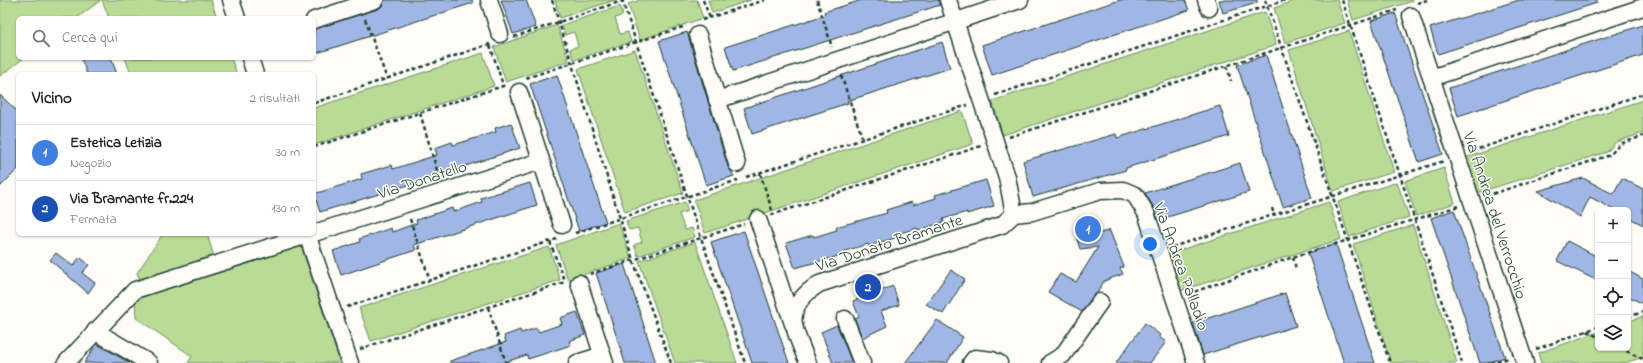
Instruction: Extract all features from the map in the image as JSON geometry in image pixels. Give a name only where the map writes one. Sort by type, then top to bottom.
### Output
[{"type":"street","points":[[231,0],[236,16]]},
{"type":"street","points":[[489,0],[499,40]]},
{"type":"street","points":[[948,0],[1007,177],[1014,214]]},
{"type":"street","points":[[717,100],[1020,0]]},
{"type":"street","points":[[323,12],[368,2]]},
{"type":"street","points":[[1431,78],[1643,7]]},
{"type":"street","name":"Via Andrea del Verrocchio","points":[[1408,10],[1523,358]]},
{"type":"street","points":[[697,27],[736,164]]},
{"type":"street","points":[[251,60],[254,72]]},
{"type":"street","points":[[517,85],[565,233]]},
{"type":"street","name":"Via Donatello","points":[[316,232],[541,161]]},
{"type":"street","name":"Via Andrea Palladio","points":[[1014,214],[1032,212],[1100,191],[1123,190],[1135,195],[1146,213],[1196,363]]},
{"type":"street","name":"Via Donato Bramante","points":[[794,324],[795,311],[801,300],[808,292],[820,284],[1002,225],[1014,214]]},
{"type":"street","points":[[758,219],[808,363]]},
{"type":"street","name":"Via Donatello","points":[[66,363],[135,290],[304,236]]},
{"type":"street","points":[[311,236],[333,311],[353,357]]},
{"type":"street","points":[[575,280],[603,359],[577,363]]},
{"type":"street","points":[[1050,363],[1063,355],[1100,302]]},
{"type":"street","points":[[845,319],[862,363]]},
{"type":"street","points":[[95,331],[149,363]]},
{"type":"street","points":[[971,363],[975,358],[992,360],[999,363]]},
{"type":"path","points":[[552,0],[633,260],[671,363]]},
{"type":"path","points":[[316,101],[623,0],[687,197],[744,363]]},
{"type":"path","points":[[703,0],[710,18]]},
{"type":"path","points":[[316,146],[503,86],[517,85],[572,63],[636,42],[697,27],[710,18],[765,0]]},
{"type":"path","points":[[1266,0],[1390,363]]},
{"type":"path","points":[[333,311],[550,242],[565,233],[620,219],[1285,0]]},
{"type":"path","points":[[1342,0],[1462,363]]},
{"type":"path","points":[[353,357],[488,307],[575,280],[1282,47],[1351,25],[1408,10],[1420,1],[1427,0]]},
{"type":"path","points":[[368,2],[387,79]]},
{"type":"path","points":[[499,40],[503,86]]},
{"type":"path","points":[[1228,66],[1231,81]]},
{"type":"path","points":[[1159,251],[1400,175],[1643,94]]},
{"type":"path","points":[[420,112],[443,192]]},
{"type":"path","points":[[1174,299],[1293,257],[1471,202],[1610,155],[1620,144],[1643,136]]},
{"type":"path","points":[[760,173],[773,214]]},
{"type":"path","points":[[405,204],[430,281]]},
{"type":"path","points":[[1272,208],[1274,215]]},
{"type":"path","points":[[550,242],[575,280]]},
{"type":"path","points":[[1293,257],[1296,269]]},
{"type":"path","points":[[488,307],[506,363]]},
{"type":"path","points":[[1631,316],[1643,312]]},
{"type":"path","points":[[1523,358],[1595,328]]},
{"type":"path","points":[[1587,331],[1595,335]]},
{"type":"path","points":[[1626,351],[1643,360]]},
{"type":"green space","points":[[0,0],[101,0],[80,16],[16,16],[16,60],[21,60],[0,76]]},
{"type":"green space","points":[[102,0],[211,0],[216,16],[108,16]]},
{"type":"green space","points":[[555,0],[615,0],[560,18]]},
{"type":"green space","points":[[640,0],[697,0],[703,18],[640,40],[628,4]]},
{"type":"green space","points":[[708,0],[751,0],[712,13]]},
{"type":"green space","points":[[1297,0],[1337,0],[1345,23],[1285,43],[1274,8]]},
{"type":"green space","points":[[1347,0],[1413,0],[1413,1],[1353,20]]},
{"type":"green space","points":[[620,6],[623,15],[615,18],[620,34],[628,32],[631,42],[574,60],[570,49],[578,46],[574,32],[565,35],[562,25]]},
{"type":"green space","points":[[1265,12],[1276,45],[1003,135],[992,101]]},
{"type":"green space","points":[[557,25],[569,61],[506,82],[494,47]]},
{"type":"green space","points":[[1349,31],[1394,172],[1333,191],[1289,50]]},
{"type":"green space","points":[[635,50],[683,193],[625,212],[578,69]]},
{"type":"green space","points":[[483,53],[494,86],[316,144],[316,107]]},
{"type":"green space","points":[[126,60],[232,60],[236,72],[130,72]]},
{"type":"green space","points":[[1643,100],[1643,133],[1616,142],[1607,152],[1477,193],[1465,158]]},
{"type":"green space","points":[[962,111],[973,144],[705,233],[694,200]]},
{"type":"green space","points":[[1444,168],[1455,203],[1416,216],[1405,181]]},
{"type":"green space","points":[[1397,182],[1409,217],[1349,237],[1338,202]]},
{"type":"green space","points":[[685,202],[688,211],[679,214],[685,230],[692,228],[695,237],[638,256],[634,245],[642,242],[638,228],[629,230],[626,221]]},
{"type":"green space","points":[[1329,202],[1341,239],[1180,291],[1168,254]]},
{"type":"green space","points":[[619,223],[631,258],[568,280],[556,245]]},
{"type":"green space","points":[[1413,225],[1457,363],[1391,363],[1353,244]]},
{"type":"green space","points":[[162,236],[208,236],[215,260],[141,283],[137,273]]},
{"type":"green space","points":[[695,242],[737,363],[675,363],[639,261]]},
{"type":"green space","points":[[301,246],[340,363],[188,363],[192,356],[136,318],[135,298]]},
{"type":"green space","points":[[549,247],[560,280],[371,341],[359,308]]},
{"type":"green space","points":[[1643,316],[1643,357],[1625,363],[1541,363],[1538,353],[1595,333],[1595,351],[1631,351],[1631,321]]},
{"type":"building","points":[[472,0],[473,3],[316,53],[316,28],[378,9],[382,6],[384,1]]},
{"type":"building","points":[[501,0],[526,0],[536,27],[513,34]]},
{"type":"building","points":[[862,0],[939,0],[940,5],[733,71],[725,47],[825,15],[824,12]]},
{"type":"building","points":[[1120,0],[1185,0],[1189,10],[992,75],[982,45]]},
{"type":"building","points":[[1219,0],[1257,0],[1257,3],[1223,13]]},
{"type":"building","points":[[1519,0],[1597,0],[1597,3],[1438,54],[1430,28]]},
{"type":"building","points":[[1395,13],[1443,154],[1419,162],[1371,21]]},
{"type":"building","points":[[1643,25],[1643,55],[1458,116],[1449,88]]},
{"type":"building","points":[[687,32],[728,167],[734,176],[706,185],[659,41]]},
{"type":"building","points":[[942,42],[950,68],[847,101],[848,103],[752,134],[744,108]]},
{"type":"building","points":[[1266,55],[1312,198],[1283,207],[1237,65]]},
{"type":"building","points":[[82,60],[112,60],[116,72],[86,72]]},
{"type":"building","points":[[557,75],[606,222],[579,231],[530,84]]},
{"type":"building","points":[[0,95],[16,110],[16,171],[0,187]]},
{"type":"building","points":[[1220,106],[1229,136],[1126,168],[1126,170],[1033,197],[1023,161],[1116,134],[1117,138]]},
{"type":"building","points":[[511,123],[520,148],[435,177],[320,212],[316,200],[316,193],[362,179],[361,174],[392,165],[393,169],[437,155],[435,148],[452,142],[453,145],[496,132],[495,128]]},
{"type":"building","points":[[1240,163],[1249,192],[1158,220],[1154,208],[1145,193]]},
{"type":"building","points":[[1583,178],[1613,194],[1622,178],[1643,189],[1643,225],[1631,219],[1631,207],[1608,207],[1590,197],[1580,217],[1538,191]]},
{"type":"building","points":[[986,180],[994,206],[943,219],[944,222],[918,230],[917,228],[894,235],[895,238],[869,246],[868,244],[845,251],[846,254],[795,268],[786,243],[837,230],[836,227],[887,213],[886,210],[912,202],[913,205],[936,198],[935,195]]},
{"type":"building","points":[[530,183],[537,205],[414,245],[416,250],[341,275],[333,251],[360,242],[359,239],[391,228],[392,232],[417,223],[416,220],[452,208],[453,212],[482,202],[481,198]]},
{"type":"building","points":[[1454,210],[1505,357],[1487,363],[1480,363],[1431,218]]},
{"type":"building","points":[[1109,229],[1124,267],[1120,268],[1123,274],[1104,281],[1097,293],[1092,297],[1082,312],[1048,292],[1060,274],[1076,282],[1098,247],[1080,249],[1077,239],[1108,231]]},
{"type":"building","points":[[744,231],[789,363],[752,363],[711,242]]},
{"type":"building","points":[[1567,241],[1595,255],[1595,280],[1557,261]]},
{"type":"building","points":[[1336,244],[1375,363],[1344,363],[1308,253]]},
{"type":"building","points":[[56,253],[73,266],[80,257],[89,265],[82,273],[95,283],[88,293],[50,260]]},
{"type":"building","points":[[624,264],[656,363],[625,363],[596,273]]},
{"type":"building","points":[[951,270],[965,279],[943,314],[926,304]]},
{"type":"building","points":[[1631,273],[1643,279],[1643,304],[1631,298]]},
{"type":"building","points":[[893,286],[899,305],[881,311],[887,326],[862,338],[855,319],[859,317],[853,301]]},
{"type":"building","points":[[1285,293],[1296,326],[1203,355],[1193,323]]},
{"type":"building","points":[[577,312],[585,335],[569,341],[571,345],[528,359],[527,355],[502,363],[450,363],[450,361],[506,342],[504,336],[520,330],[521,333],[537,328],[539,332],[562,324],[560,318]]},
{"type":"building","points":[[937,320],[963,337],[947,363],[905,363]]},
{"type":"building","points":[[1145,323],[1166,342],[1150,363],[1116,363]]},
{"type":"building","points":[[837,325],[852,363],[833,363],[821,332]]},
{"type":"building","points":[[97,344],[130,363],[84,363]]},
{"type":"place","name":"Estetica Letizia","points":[[1088,229]]},
{"type":"place","name":"Via Bramante fr.224","points":[[868,287]]}]
